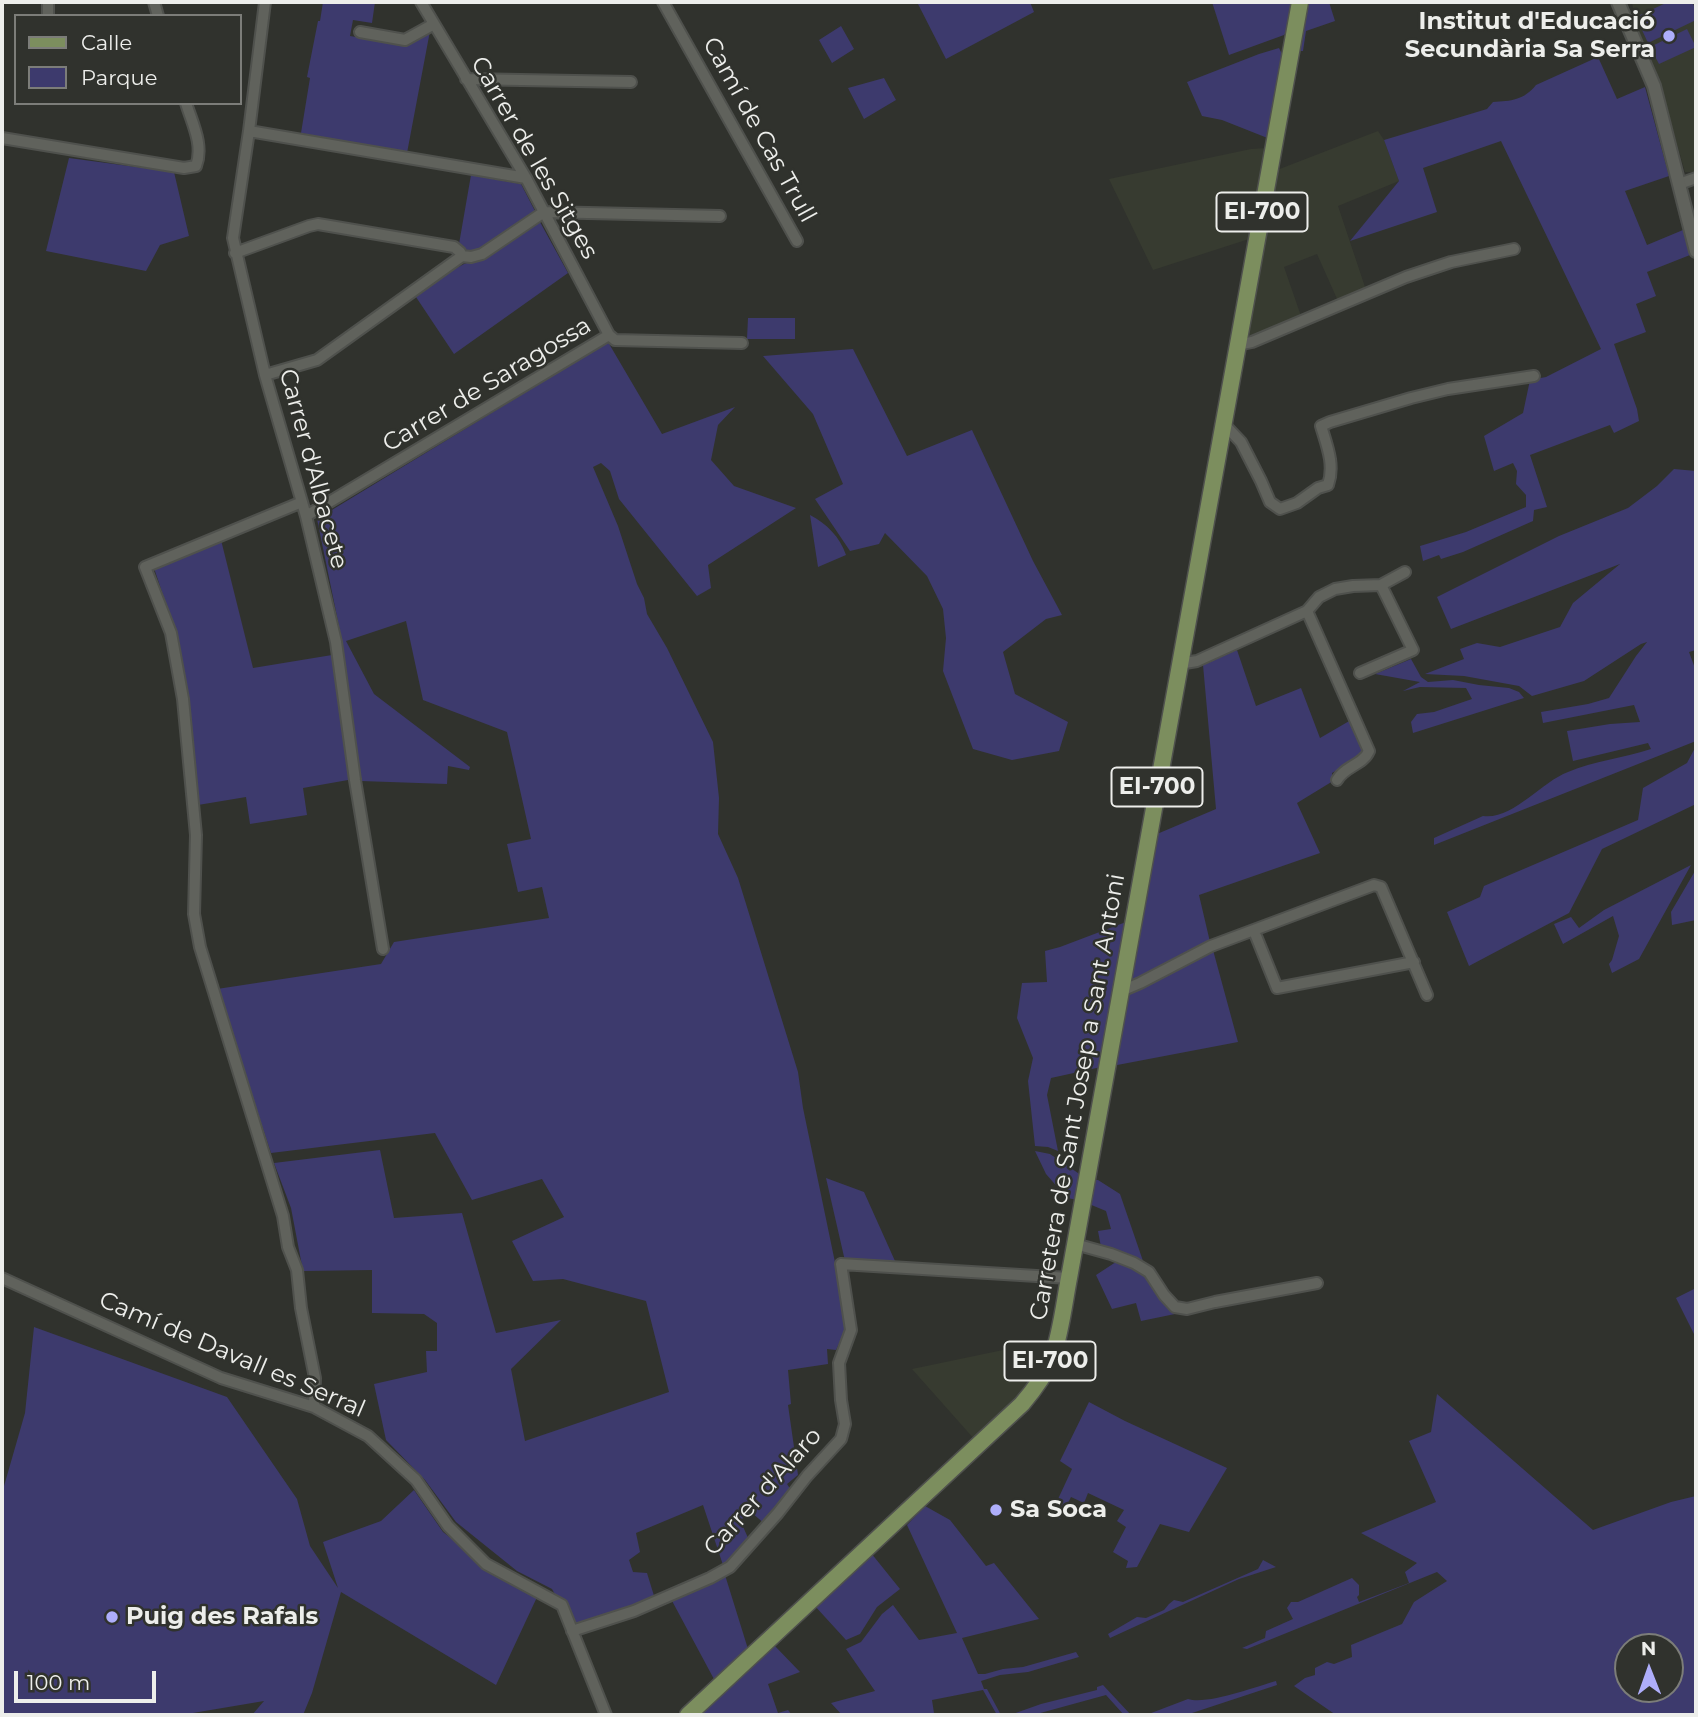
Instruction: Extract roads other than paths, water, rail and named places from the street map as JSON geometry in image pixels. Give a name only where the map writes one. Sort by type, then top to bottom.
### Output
[{"type":"main road","name":"EI-700","points":[[1223,423],[1300,2]]},
{"type":"main road","name":"Carretera de Sant Josep a Sant Antoni","points":[[688,1715],[1022,1404],[1043,1376],[1052,1358],[1069,1278],[1223,423]]},
{"type":"street","name":"Carrer d'Albacete","points":[[265,2],[233,238],[265,375],[291,459],[339,655],[355,780],[383,949]]},
{"type":"street","name":"Carrer de les Sitges","points":[[421,2],[526,178],[609,335]]},
{"type":"street","name":"Camí de Cas Trull","points":[[663,2],[797,241]]},
{"type":"street","points":[[1618,2],[1654,86],[1696,251]]},
{"type":"street","points":[[360,32],[405,40],[434,24]]},
{"type":"street","points":[[466,79],[631,82]]},
{"type":"street","points":[[2,138],[184,169],[196,166],[200,157],[187,105]]},
{"type":"street","points":[[249,131],[526,178]]},
{"type":"street","points":[[1679,184],[1696,178]]},
{"type":"street","points":[[265,375],[317,360],[462,256],[482,254],[544,212],[720,216]]},
{"type":"street","points":[[235,253],[317,224],[454,247],[462,256]]},
{"type":"street","points":[[1237,345],[1252,342],[1406,277],[1451,262],[1514,248]]},
{"type":"street","name":"Carrer de Saragossa","points":[[306,516],[609,335],[615,340],[742,343]]},
{"type":"street","points":[[1223,423],[1241,442],[1270,502],[1280,509],[1297,503],[1318,488],[1328,485],[1332,476],[1331,462],[1321,426],[1448,389],[1534,376]]},
{"type":"street","points":[[302,502],[145,567],[171,633],[183,699],[195,835],[194,915],[200,947],[283,1216],[288,1247],[297,1270],[301,1308],[315,1378],[314,1407]]},
{"type":"street","points":[[1180,662],[1197,661],[1307,611],[1319,597],[1335,589],[1381,585],[1405,572]]},
{"type":"street","points":[[1360,673],[1413,650],[1381,585]]},
{"type":"street","points":[[1307,611],[1369,751],[1366,759],[1341,773],[1337,779]]},
{"type":"street","points":[[1121,989],[1140,983],[1211,946],[1374,885],[1381,887],[1427,995]]},
{"type":"street","points":[[1254,930],[1277,988],[1414,962]]},
{"type":"street","points":[[1075,1244],[1134,1263],[1149,1272],[1175,1307],[1187,1309],[1317,1283]]},
{"type":"street","name":"Carrer d'Alaro","points":[[572,1631],[634,1611],[730,1567],[841,1439],[845,1424],[839,1363],[851,1330],[841,1264],[1069,1278]]},
{"type":"street","name":"Camí de Davall es Serral","points":[[2,1278],[221,1378],[314,1407],[368,1436],[416,1480],[448,1526],[486,1564],[562,1605],[606,1715]]},
{"type":"place","name":"Institut d'Educació Secundària Sa Serra","points":[[1669,36]]},
{"type":"place","name":"Sa Soca","points":[[996,1510]]},
{"type":"place","name":"Puig des Rafals","points":[[112,1617]]}]
